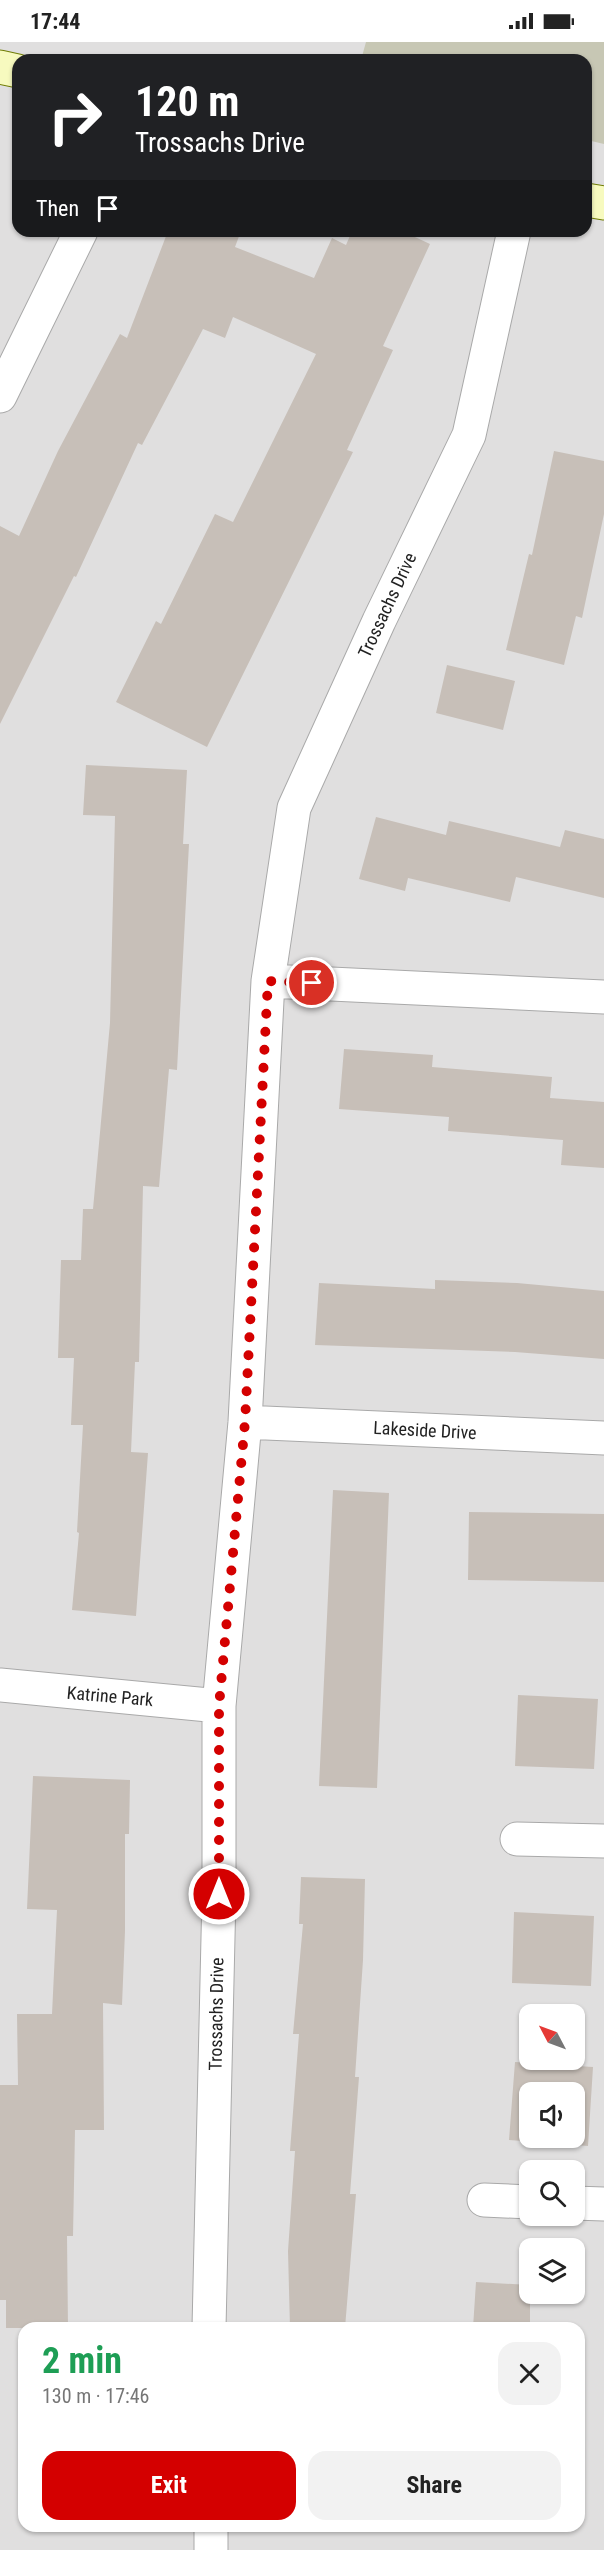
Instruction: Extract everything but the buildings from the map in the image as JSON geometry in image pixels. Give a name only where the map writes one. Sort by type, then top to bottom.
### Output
[{"type":"street","points":[[0,396],[78,237]]},
{"type":"street","name":"Trossachs Drive","points":[[209,2322],[219,1894],[219,1706],[245,1422],[268,981],[294,808],[379,621],[469,435],[513,237]]},
{"type":"street","points":[[268,981],[604,997]]},
{"type":"street","name":"Lakeside Drive","points":[[245,1422],[604,1438]]},
{"type":"street","name":"Katrine Park","points":[[0,1685],[219,1706]]},
{"type":"street","points":[[517,1839],[604,1841]]},
{"type":"street","points":[[484,2200],[519,2202]]},
{"type":"street","points":[[585,2203],[604,2204]]},
{"type":"street","points":[[211,2532],[211,2550]]},
{"type":"shaded area","points":[[0,42],[604,42],[604,2550],[0,2550]]},
{"type":"shaded area","points":[[366,42],[604,42],[604,144],[592,141],[592,54],[363,54]]},
{"type":"route","points":[[219,1894],[219,1706],[245,1422],[268,981],[312,983]]}]
